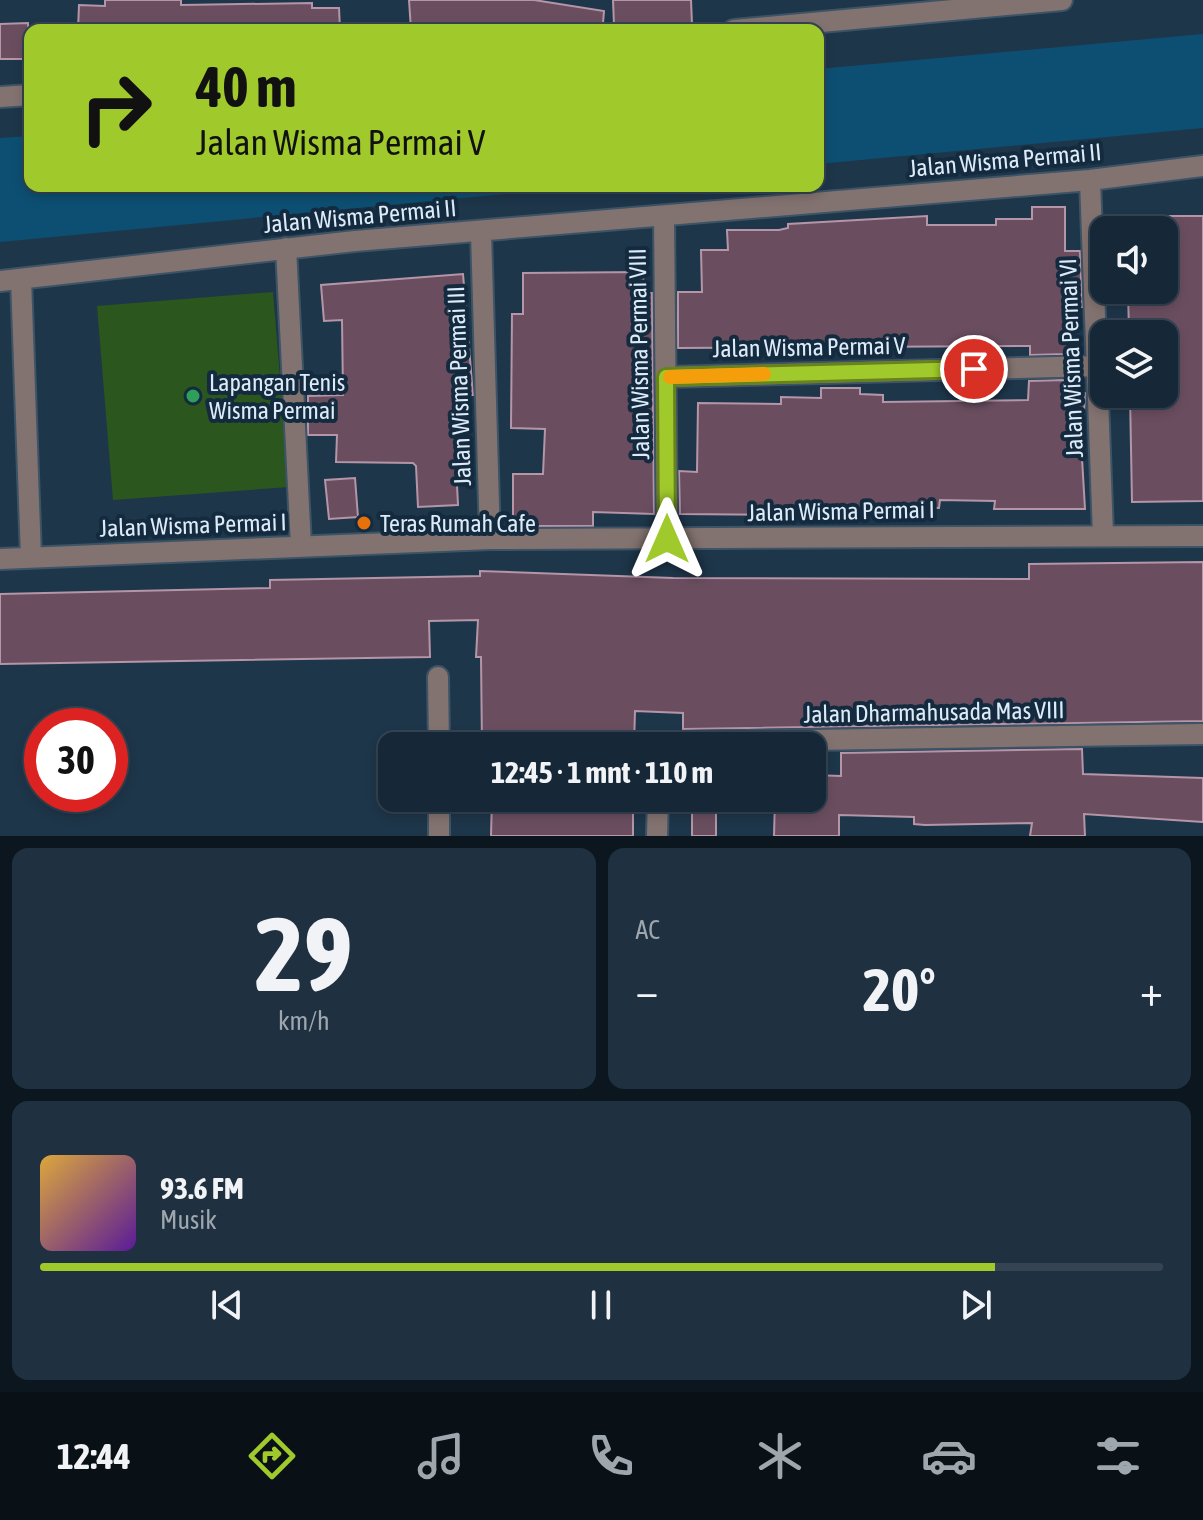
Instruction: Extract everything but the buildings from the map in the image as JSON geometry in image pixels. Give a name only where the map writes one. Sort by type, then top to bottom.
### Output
[{"type":"street","points":[[800,24],[1062,0]]},
{"type":"street","points":[[0,97],[24,95]]},
{"type":"street","name":"Jalan Wisma Permai II","points":[[0,281],[286,248],[1090,180],[1203,166]]},
{"type":"street","name":"Jalan Wisma Permai VI","points":[[1090,180],[1096,320]]},
{"type":"street","name":"Jalan Wisma Permai VIII","points":[[664,216],[667,539]]},
{"type":"street","name":"Jalan Wisma Permai III","points":[[481,232],[490,539]]},
{"type":"street","points":[[286,248],[301,546]]},
{"type":"street","points":[[21,279],[31,557]]},
{"type":"street","name":"Jalan Wisma Permai V","points":[[666,377],[1090,366]]},
{"type":"street","name":"Jalan Wisma Permai VI","points":[[1099,408],[1103,535]]},
{"type":"street","name":"Jalan Wisma Permai I","points":[[0,559],[490,539],[1203,536]]},
{"type":"street","points":[[438,677],[439,732]]},
{"type":"street","name":"Jalan Dharmahusada Mas VIII","points":[[826,740],[1203,734]]},
{"type":"street","points":[[439,812],[439,836]]},
{"type":"street","points":[[657,836],[658,812]]},
{"type":"green space","name":"Lapangan Tenis Wisma Permai","points":[[273,292],[289,487],[113,500],[97,306]]},
{"type":"water","points":[[1203,34],[1203,128],[824,163],[824,68]]},
{"type":"water","points":[[24,136],[24,192],[526,192],[0,242],[0,138]]},
{"type":"slow traffic","points":[[670,377],[764,374]]},
{"type":"place","name":"Lapangan Tenis Wisma Permai","points":[[193,396]]},
{"type":"place","name":"Teras Rumah Cafe","points":[[364,523]]},
{"type":"route","points":[[667,539],[666,377],[974,369]]}]
